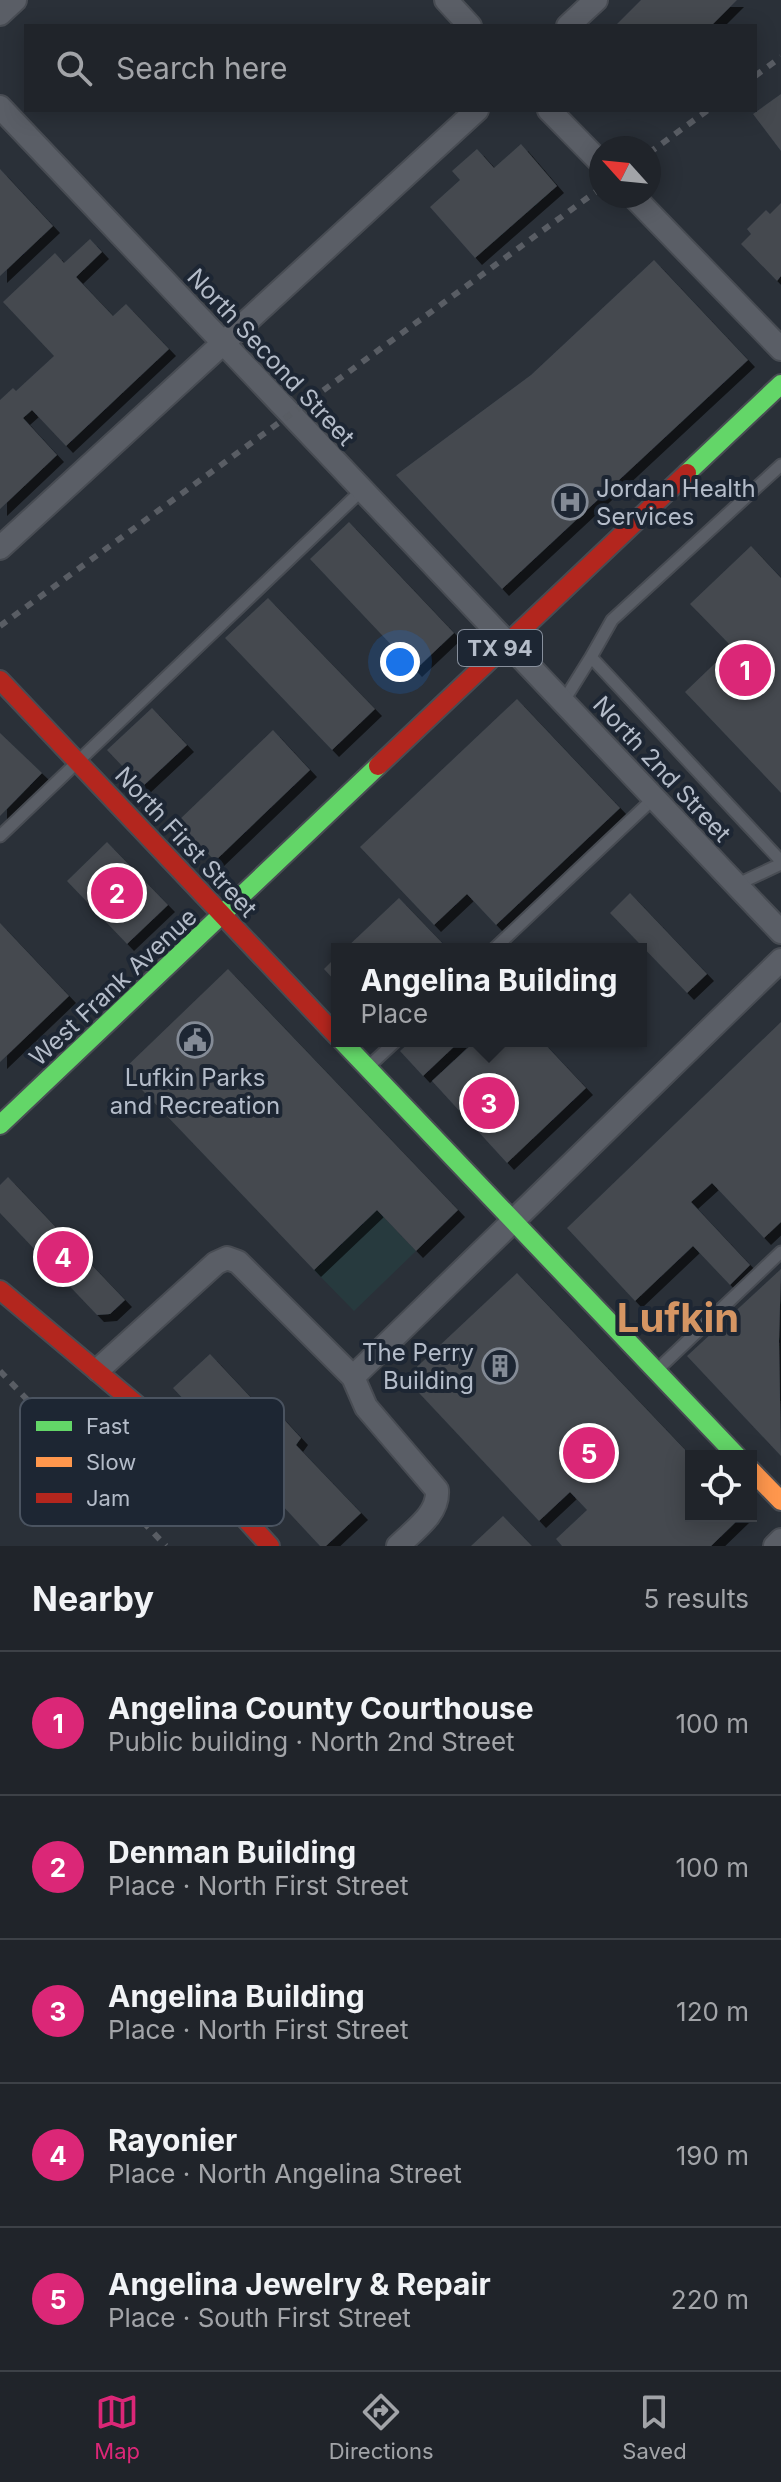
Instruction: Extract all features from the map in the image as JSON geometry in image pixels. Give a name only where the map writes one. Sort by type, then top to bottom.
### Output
[{"type":"main road","name":"TX 94","points":[[223,917],[506,642],[781,384]]},
{"type":"main road","name":"North First Street","points":[[0,680],[331,1030]]},
{"type":"main road","name":"West Frank Avenue","points":[[0,1125],[223,917]]},
{"type":"main road","points":[[348,1047],[731,1450]]},
{"type":"main road","points":[[0,1290],[130,1398]]},
{"type":"main road","points":[[757,1476],[781,1501]]},
{"type":"main road","points":[[251,1526],[270,1546]]},
{"type":"street","points":[[0,14],[15,0]]},
{"type":"street","points":[[446,0],[468,24]]},
{"type":"street","points":[[570,24],[596,0]]},
{"type":"street","name":"North Second Street","points":[[0,107],[506,642]]},
{"type":"street","points":[[0,548],[475,112]]},
{"type":"street","points":[[551,112],[589,151]]},
{"type":"street","points":[[645,208],[781,349]]},
{"type":"street","name":"North 2nd Street","points":[[506,642],[781,932]]},
{"type":"street","points":[[353,1377],[781,960]]},
{"type":"street","points":[[98,1370],[227,1258],[238,1262],[353,1377],[366,1407],[437,1490],[438,1502],[431,1514],[398,1546]]},
{"type":"street","points":[[775,1546],[781,1540]]},
{"type":"lane","points":[[563,702],[612,620],[781,465]]},
{"type":"lane","points":[[0,836],[361,491]]},
{"type":"lane","points":[[591,657],[781,863],[736,885]]},
{"type":"lane","points":[[500,943],[654,798]]},
{"type":"lane","points":[[367,1068],[390,1047]]},
{"type":"lane","points":[[656,1371],[781,1252]]},
{"type":"green space","points":[[377,1210],[416,1251],[354,1311],[314,1270]]},
{"type":"building","points":[[641,0],[737,0],[713,24],[617,24]]},
{"type":"building","points":[[781,94],[781,151],[753,114]]},
{"type":"building","points":[[521,144],[557,186],[475,258],[430,207],[460,180],[452,171],[477,149],[494,168]]},
{"type":"building","points":[[0,169],[53,226],[0,276]]},
{"type":"building","points":[[781,203],[781,276],[777,281],[741,244],[751,234],[747,229],[766,210],[770,214]]},
{"type":"building","points":[[90,239],[102,252],[76,277],[113,316],[126,304],[169,349],[66,446],[32,410],[23,418],[57,455],[0,509],[0,400],[13,388],[16,391],[54,356],[3,302],[55,253],[64,263]]},
{"type":"building","points":[[654,260],[748,360],[502,589],[396,475],[531,375]]},
{"type":"building","points":[[349,522],[454,633],[415,670],[310,559]]},
{"type":"building","points":[[751,546],[781,578],[781,793],[685,692],[732,647],[690,604]]},
{"type":"building","points":[[268,598],[375,709],[332,750],[225,638]]},
{"type":"building","points":[[517,699],[620,808],[496,925],[467,894],[434,925],[360,847]]},
{"type":"building","points":[[152,708],[187,745],[142,787],[107,750]]},
{"type":"building","points":[[273,730],[310,770],[215,861],[177,822]]},
{"type":"building","points":[[0,733],[42,773],[0,816]]},
{"type":"building","points":[[107,842],[168,905],[127,944],[67,881]]},
{"type":"building","points":[[630,893],[707,974],[687,993],[647,951],[647,943],[639,943],[610,913]]},
{"type":"building","points":[[399,898],[442,943],[351,943]]},
{"type":"building","points":[[0,923],[69,996],[0,1062]]},
{"type":"building","points":[[331,962],[331,977],[324,969]]},
{"type":"building","points":[[228,969],[458,1210],[416,1251],[377,1210],[314,1270],[123,1070]]},
{"type":"building","points":[[781,1022],[781,1222],[764,1238],[712,1183],[691,1202],[750,1265],[730,1285],[693,1246],[635,1301],[567,1228]]},
{"type":"building","points":[[404,1047],[454,1047],[423,1076],[400,1051]]},
{"type":"building","points":[[469,1047],[548,1047],[586,1088],[507,1163],[432,1081]]},
{"type":"building","points":[[8,1177],[125,1300],[110,1314],[97,1315],[0,1213],[0,1185]]},
{"type":"building","points":[[781,1269],[779,1341],[781,1456],[687,1356]]},
{"type":"building","points":[[517,1273],[685,1450],[685,1522],[736,1522],[711,1546],[562,1546],[556,1539],[587,1510],[570,1492],[539,1521],[405,1378]]},
{"type":"building","points":[[210,1354],[251,1398],[182,1398],[173,1388]]},
{"type":"building","points":[[284,1419],[301,1438],[296,1445],[361,1513],[326,1546],[320,1546],[284,1507]]},
{"type":"building","points":[[503,1516],[532,1546],[471,1546]]},
{"type":"railway","points":[[757,75],[781,57]]},
{"type":"railway","points":[[661,144],[705,112]]},
{"type":"railway","points":[[0,626],[589,197]]},
{"type":"railway","points":[[0,1371],[26,1398]]},
{"type":"railway","points":[[147,1526],[166,1546]]},
{"type":"traffic: fast","points":[[687,473],[781,384]]},
{"type":"traffic: fast","points":[[0,1125],[378,766]]},
{"type":"traffic: fast","points":[[348,1047],[731,1450]]},
{"type":"traffic: slow","points":[[757,1476],[781,1501]]},
{"type":"traffic: jam","points":[[378,766],[687,473]]},
{"type":"traffic: jam","points":[[0,680],[331,1030]]},
{"type":"traffic: jam","points":[[0,1290],[129,1398]]},
{"type":"traffic: jam","points":[[252,1526],[270,1546]]},
{"type":"place","name":"Jordan Health Services","points":[[570,502]]},
{"type":"place","name":"Angelina County Courthouse","points":[[745,670]]},
{"type":"place","name":"Denman Building","points":[[117,893]]},
{"type":"place","name":"Lufkin Parks and Recreation","points":[[195,1040]]},
{"type":"place","name":"Angelina Building","points":[[489,1103]]},
{"type":"place","name":"Rayonier","points":[[63,1257]]},
{"type":"place","name":"The Perry Building","points":[[500,1366]]},
{"type":"place","name":"Angelina Jewelry & Repair","points":[[589,1453]]},
{"type":"district","name":"Lufkin","points":[[678,1317]]}]
